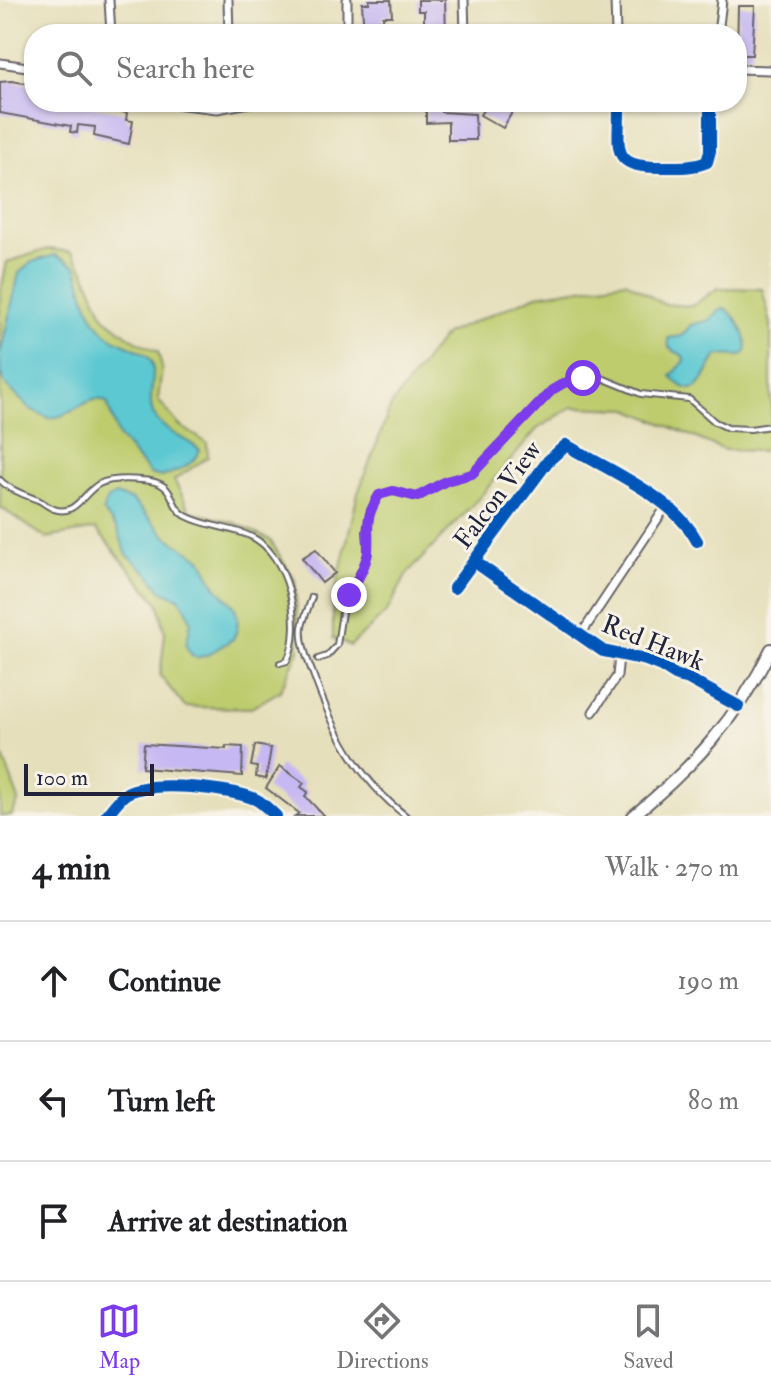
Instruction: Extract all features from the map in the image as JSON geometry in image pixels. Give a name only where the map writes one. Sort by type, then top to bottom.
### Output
[{"type":"street","points":[[109,0],[110,24]]},
{"type":"street","points":[[228,0],[229,24]]},
{"type":"street","points":[[347,0],[347,24]]},
{"type":"street","points":[[464,0],[465,24]]},
{"type":"street","points":[[615,0],[616,24]]},
{"type":"street","points":[[719,24],[722,0]]},
{"type":"street","points":[[0,63],[24,67]]},
{"type":"street","points":[[747,69],[771,70]]},
{"type":"street","points":[[619,112],[620,154],[628,164],[654,167],[698,166],[707,162],[710,112]]},
{"type":"street","name":"Falcon View","points":[[454,588],[548,461],[566,445],[667,505],[691,530],[697,541]]},
{"type":"street","points":[[580,636],[667,505]]},
{"type":"street","name":"Red Hawk","points":[[475,562],[603,651],[661,666],[738,706]]},
{"type":"street","points":[[633,816],[695,762],[754,683],[771,649]]},
{"type":"street","points":[[593,712],[617,676],[619,656]]},
{"type":"street","points":[[106,815],[125,794],[143,787],[166,786],[229,791],[258,801],[276,816]]},
{"type":"lane","points":[[318,659],[327,656],[337,645],[342,612],[368,554],[366,532],[370,511],[379,495],[393,491],[417,497],[446,481],[472,474],[552,390],[564,383],[597,376],[641,394],[689,399],[715,422],[728,428],[771,426]]},
{"type":"lane","points":[[0,480],[22,494],[62,510],[77,505],[99,484],[111,481],[141,480],[165,485],[183,514],[222,530],[249,535],[261,542],[284,571],[291,594],[293,649],[287,661],[280,663]]},
{"type":"lane","points":[[312,597],[302,628],[307,658],[326,711],[348,754],[383,799],[406,816]]},
{"type":"green space","points":[[48,249],[72,252],[85,272],[104,317],[131,338],[158,352],[162,368],[158,400],[179,425],[207,443],[208,457],[174,480],[190,511],[235,523],[270,540],[295,580],[299,651],[280,691],[251,708],[185,707],[160,676],[165,633],[159,604],[96,529],[46,538],[0,507],[0,295],[7,262]]},
{"type":"green space","points":[[626,281],[663,304],[692,306],[718,288],[762,289],[771,324],[771,451],[724,450],[629,409],[572,407],[537,429],[479,498],[407,574],[387,612],[350,646],[333,638],[333,601],[358,493],[391,406],[445,334],[537,295]]},
{"type":"green space","points":[[0,734],[2,754],[19,800],[11,816],[0,816]]},
{"type":"water","points":[[55,255],[76,266],[88,305],[103,330],[149,358],[153,370],[151,403],[155,417],[200,450],[194,460],[184,467],[162,477],[150,474],[118,436],[107,402],[98,399],[90,401],[61,416],[49,418],[30,409],[5,384],[0,369],[0,354],[19,273],[32,262]]},
{"type":"water","points":[[726,309],[742,328],[746,352],[740,356],[718,355],[700,384],[689,389],[681,385],[671,376],[685,361],[682,355],[669,348],[668,338],[681,336],[691,325],[710,320],[720,310]]},
{"type":"water","points":[[115,495],[132,500],[167,537],[201,559],[216,587],[234,606],[238,618],[233,639],[207,655],[196,658],[191,654],[186,646],[191,621],[180,599],[161,590],[148,573],[127,555],[117,529],[103,511],[107,500]]},
{"type":"building","points":[[369,0],[391,0],[392,16],[383,16],[383,24],[363,24],[362,3],[369,3]]},
{"type":"building","points":[[418,0],[445,0],[446,24],[424,24],[424,11],[418,11]]},
{"type":"building","points":[[738,6],[755,6],[752,55],[747,55],[747,24],[738,24]]},
{"type":"building","points":[[0,82],[24,83],[24,112],[127,113],[126,120],[133,121],[129,144],[94,136],[95,127],[78,125],[77,133],[70,132],[71,126],[0,113]]},
{"type":"building","points":[[426,112],[475,114],[476,140],[448,140],[448,122],[426,123]]},
{"type":"building","points":[[482,112],[512,112],[503,128],[480,115]]},
{"type":"building","points":[[316,549],[335,573],[322,583],[302,558]]},
{"type":"building","points":[[144,744],[226,749],[226,746],[243,747],[242,776],[142,768]]},
{"type":"building","points":[[255,745],[271,748],[266,779],[256,777],[257,767],[251,766]]},
{"type":"building","points":[[280,766],[304,783],[301,787],[308,792],[305,796],[324,816],[295,816],[299,813],[266,788]]},
{"type":"cycle path","points":[[619,112],[620,152],[625,159],[633,164],[675,167],[707,162],[710,112]]},
{"type":"cycle path","points":[[454,588],[548,461],[566,445],[657,498],[673,511],[697,541]]},
{"type":"cycle path","points":[[475,562],[603,651],[661,666],[738,706]]},
{"type":"cycle path","points":[[106,816],[127,793],[172,786],[246,796],[260,802],[276,816]]},
{"type":"route","points":[[349,595],[368,554],[366,532],[370,511],[379,495],[393,491],[417,497],[446,481],[472,474],[552,390],[583,378]]}]
